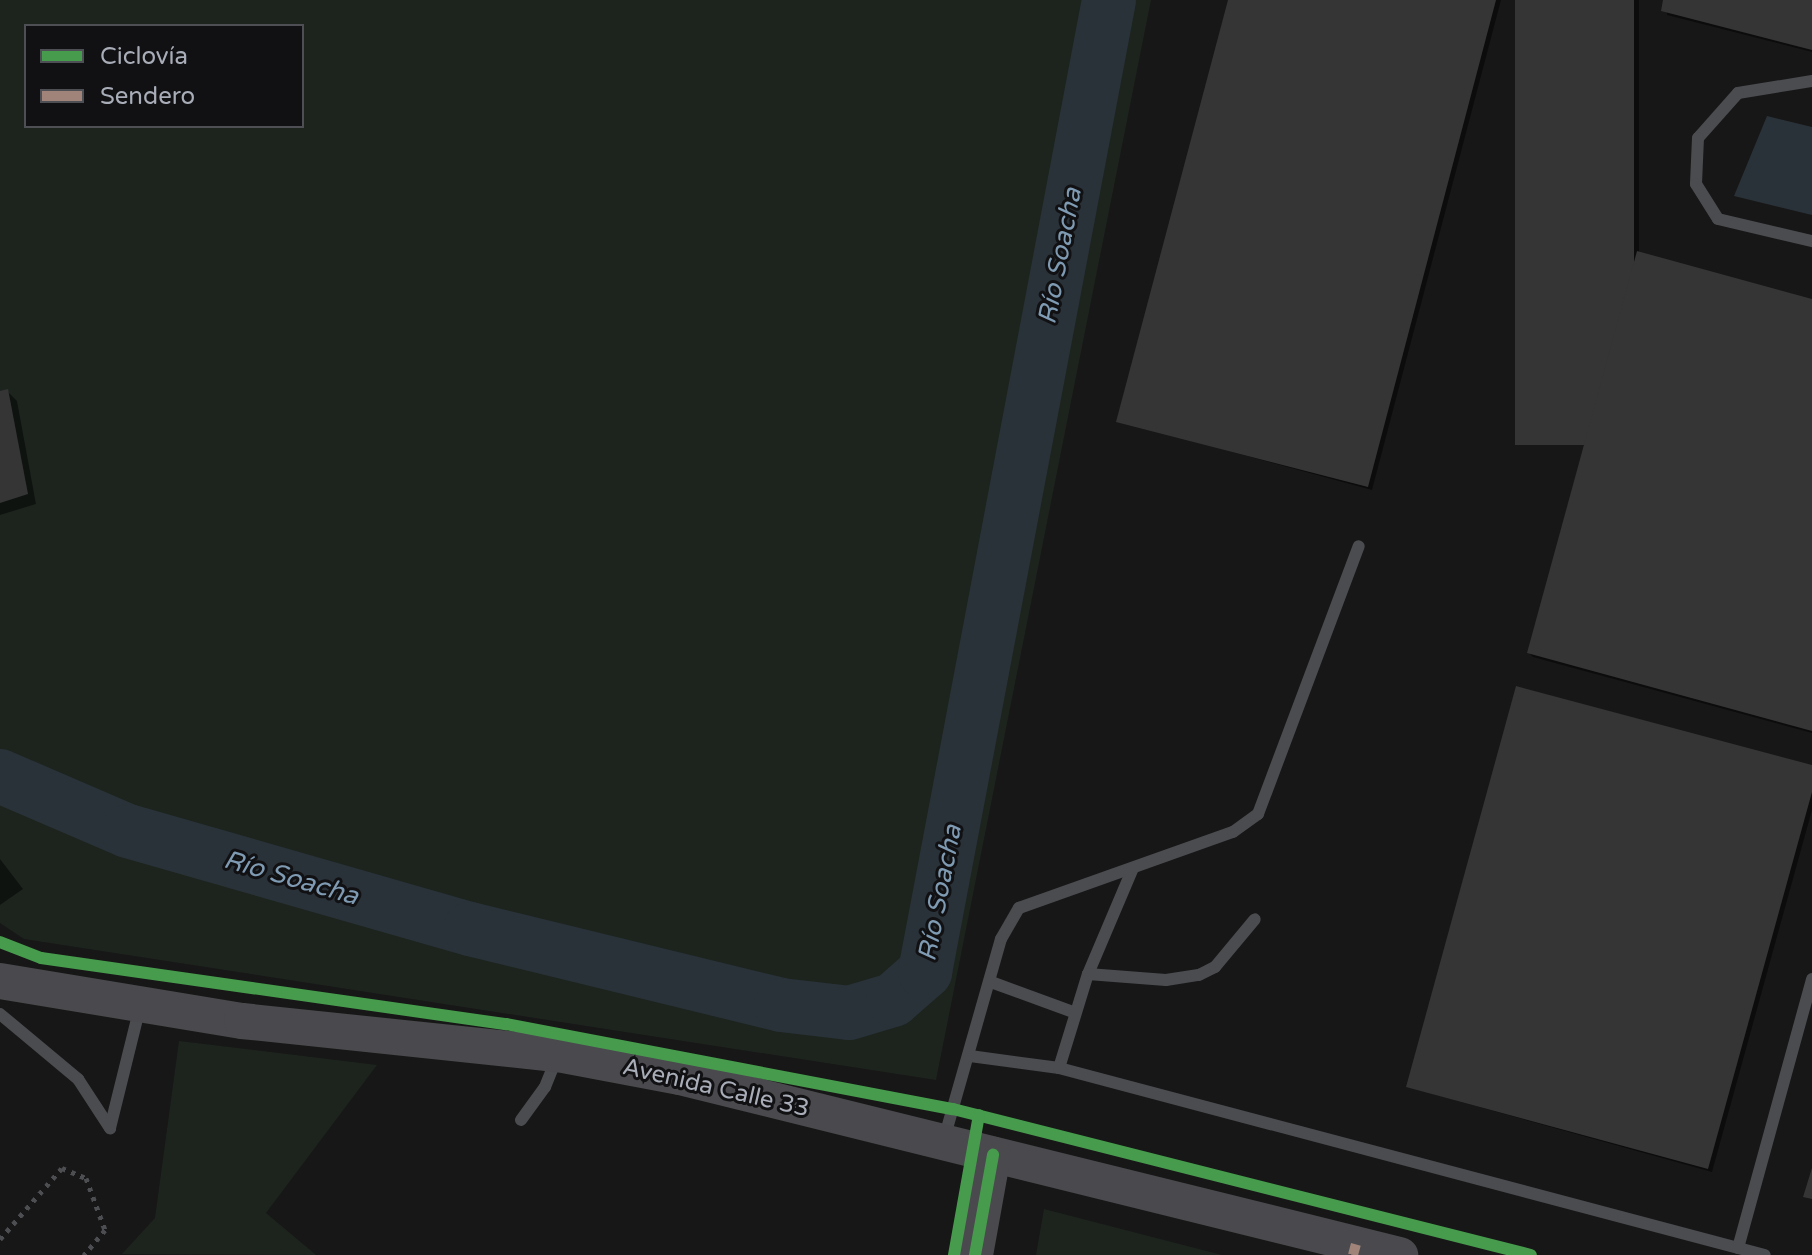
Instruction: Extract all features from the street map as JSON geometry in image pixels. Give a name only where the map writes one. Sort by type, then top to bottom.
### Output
[{"type":"main road","name":"Avenida Calle 33","points":[[7,979],[140,1007],[558,1054],[680,1077],[1400,1255]]},
{"type":"main road","points":[[975,1255],[993,1155]]},
{"type":"lane","points":[[1812,81],[1738,93],[1698,138],[1696,184],[1718,219],[1812,241]]},
{"type":"lane","points":[[943,1142],[1001,939],[1019,908],[1233,832],[1258,814],[1359,546]]},
{"type":"lane","points":[[1059,1068],[1073,1012],[1133,868]]},
{"type":"lane","points":[[1088,974],[1140,980],[1199,975],[1215,967],[1255,919]]},
{"type":"lane","points":[[1738,1248],[1812,979]]},
{"type":"lane","points":[[991,982],[1073,1012]]},
{"type":"lane","points":[[0,1014],[78,1079],[110,1128],[140,1007]]},
{"type":"lane","points":[[521,1120],[545,1087],[558,1054]]},
{"type":"lane","points":[[970,1056],[1059,1068],[1765,1255]]},
{"type":"path","points":[[0,1239],[62,1168],[86,1178],[105,1230],[84,1255]]},
{"type":"shaded area","points":[[0,0],[1151,0],[936,1080],[24,939],[0,923]]},
{"type":"shaded area","points":[[1767,116],[1812,127],[1812,215],[1734,196]]},
{"type":"shaded area","points":[[179,1041],[377,1065],[266,1213],[316,1255],[122,1254],[155,1218]]},
{"type":"shaded area","points":[[1044,1209],[1222,1255],[1036,1255]]},
{"type":"building","points":[[1228,0],[1496,0],[1368,487],[1116,422]]},
{"type":"building","points":[[1515,0],[1634,0],[1634,445],[1515,445]]},
{"type":"building","points":[[1663,0],[1812,0],[1812,50],[1661,11]]},
{"type":"building","points":[[1637,251],[1812,299],[1812,731],[1527,653]]},
{"type":"building","points":[[8,389],[28,494],[0,503],[0,391]]},
{"type":"building","points":[[1516,686],[1812,765],[1812,792],[1708,1169],[1406,1087]]},
{"type":"building","points":[[1812,1168],[1812,1199],[1803,1197]]},
{"type":"waterway","name":"Río Soacha","points":[[0,776],[128,831],[470,929],[781,1005],[849,1013],[893,1000],[925,972],[1109,0]]},
{"type":"marked path","points":[[1353,1255],[1356,1244]]},
{"type":"cycle path","points":[[0,942],[41,958],[506,1024],[953,1109],[1531,1255]]},
{"type":"cycle path","points":[[954,1255],[979,1115]]},
{"type":"cycle path","points":[[975,1255],[993,1155]]}]
